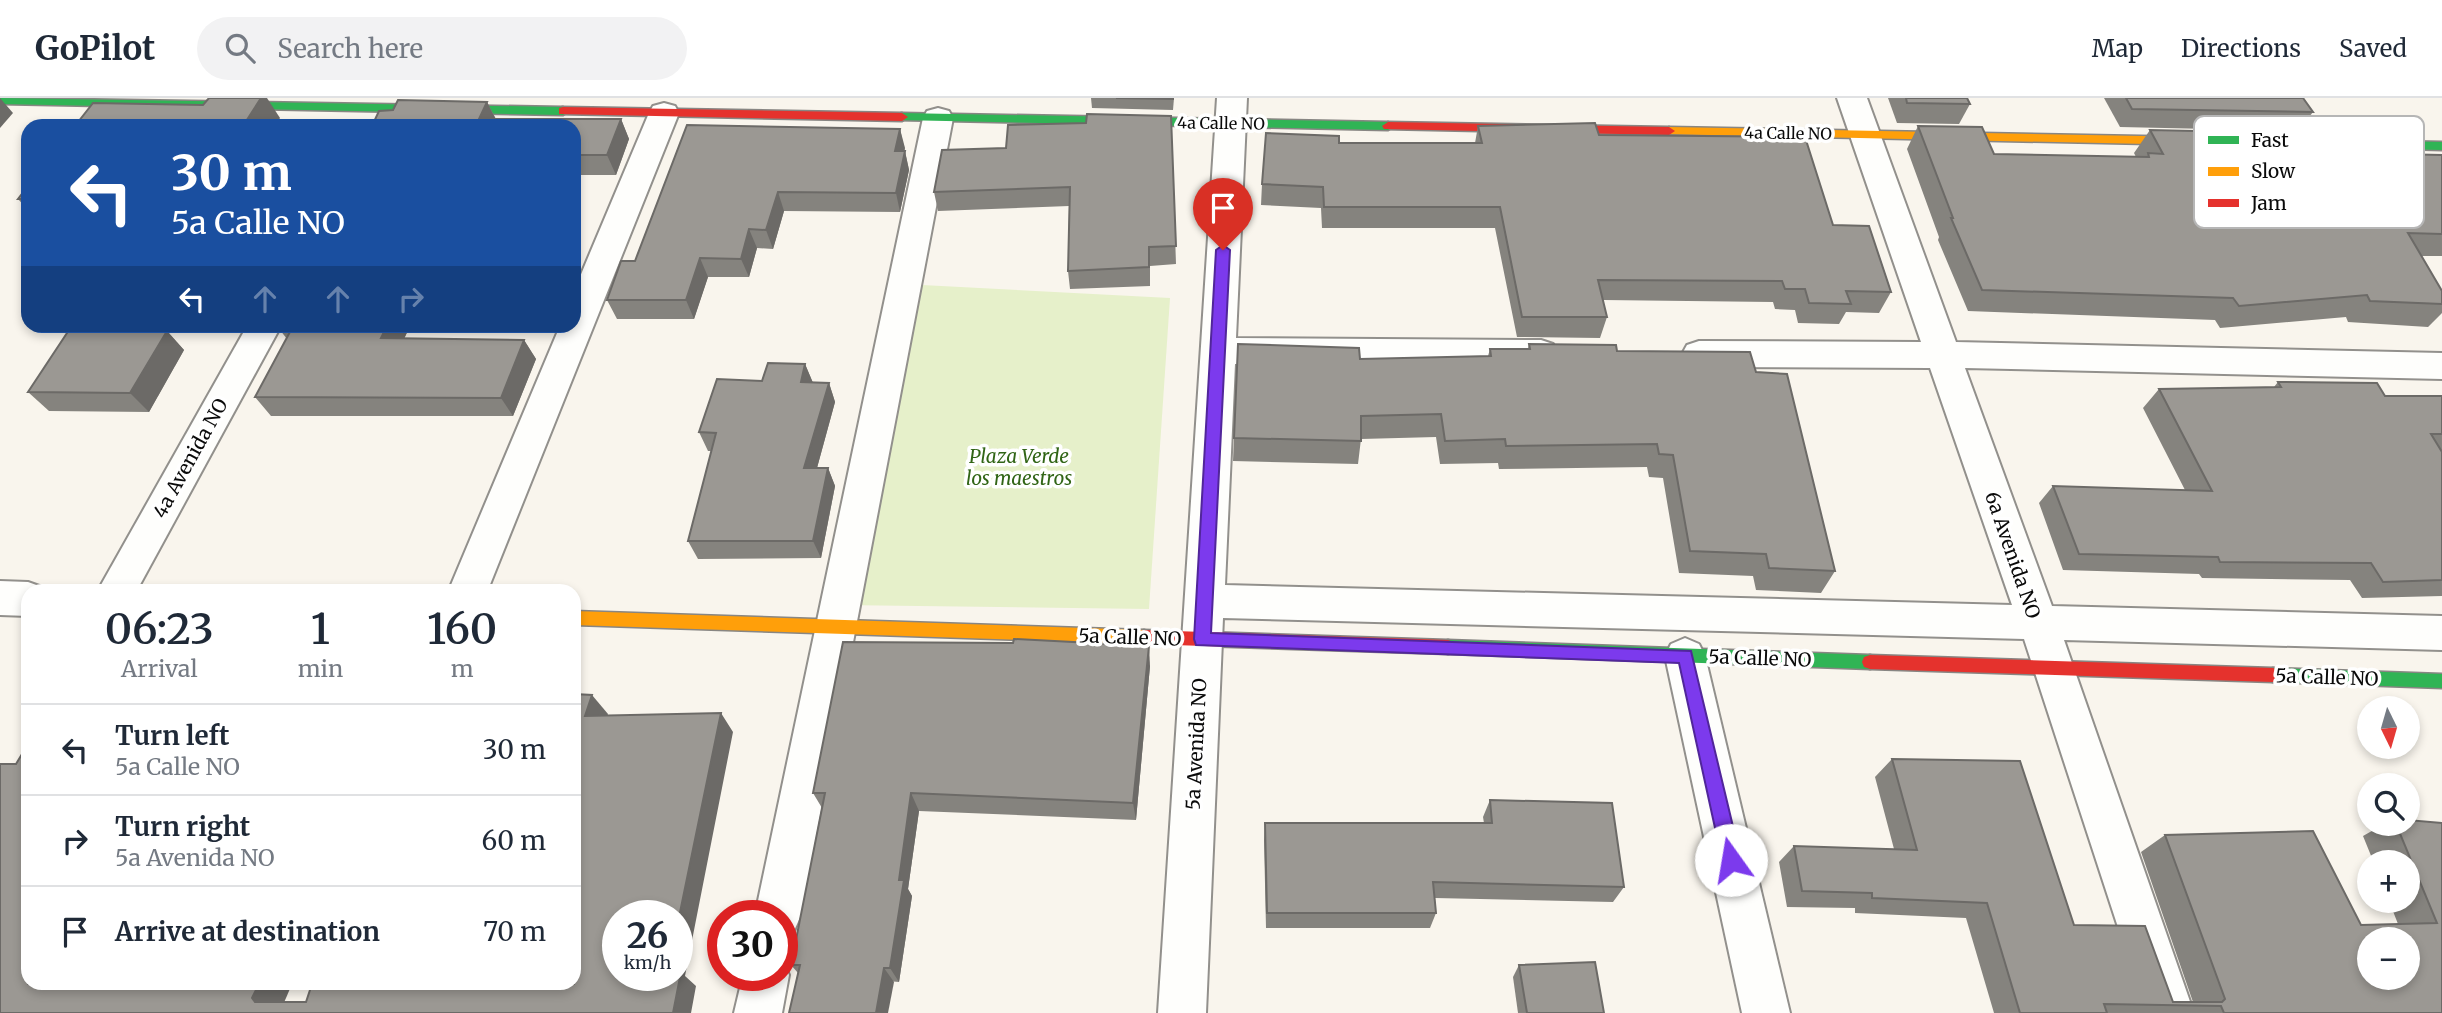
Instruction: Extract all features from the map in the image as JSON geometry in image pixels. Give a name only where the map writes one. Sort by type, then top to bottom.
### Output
[{"type":"street","name":"6a Avenida NO","points":[[1852,98],[2054,668],[2170,1013]]},
{"type":"street","name":"4a Calle NO","points":[[0,100],[383,111],[937,118],[1231,111],[1866,135],[2194,141]]},
{"type":"street","name":"5a Avenida NO","points":[[1182,1013],[1231,111]]},
{"type":"street","points":[[581,315],[664,113]]},
{"type":"street","points":[[781,900],[937,118]]},
{"type":"street","points":[[2424,146],[2442,146]]},
{"type":"street","name":"4a Avenida NO","points":[[120,584],[260,333]]},
{"type":"street","points":[[470,584],[574,333]]},
{"type":"street","points":[[1217,351],[1566,353]]},
{"type":"street","points":[[1664,354],[1943,355],[2442,366]]},
{"type":"street","points":[[0,598],[21,599]]},
{"type":"street","points":[[1204,601],[2442,633]]},
{"type":"street","name":"5a Calle NO","points":[[581,618],[2442,681]]},
{"type":"street","points":[[1685,656],[1766,1013]]},
{"type":"street","points":[[758,1013],[763,991]]},
{"type":"green space","name":"Plaza Verde los maestros","points":[[922,285],[1170,298],[1149,609],[839,605]]},
{"type":"building","points":[[209,98],[261,98],[248,119],[80,119],[93,103],[203,105]]},
{"type":"building","points":[[1906,98],[1967,98],[1970,104],[1907,103]]},
{"type":"building","points":[[2126,98],[2303,98],[2313,112],[2132,109]]},
{"type":"building","points":[[398,100],[487,102],[479,119],[375,119],[379,111],[393,110]]},
{"type":"building","points":[[1087,114],[1171,116],[1176,246],[1149,247],[1149,267],[1068,271],[1070,187],[934,192],[942,150],[1006,148],[1008,125],[1086,123]]},
{"type":"building","points":[[581,119],[621,119],[607,155],[581,155]]},
{"type":"building","points":[[1595,123],[1599,135],[1805,137],[1833,225],[1869,226],[1891,292],[1846,291],[1851,304],[1809,303],[1805,289],[1785,289],[1782,281],[1598,280],[1607,317],[1522,317],[1500,207],[1324,207],[1323,187],[1262,184],[1266,133],[1339,136],[1339,143],[1482,143],[1478,126]]},
{"type":"building","points":[[687,125],[900,129],[895,151],[905,151],[896,193],[778,192],[766,230],[749,229],[741,259],[700,258],[686,300],[607,300],[621,261],[635,261]]},
{"type":"building","points":[[1918,126],[1982,127],[1994,154],[2149,157],[2148,153],[2163,154],[2150,130],[2194,131],[2194,228],[2424,228],[2424,155],[2442,155],[2442,234],[2408,233],[2442,291],[2442,304],[2370,301],[2367,295],[2239,306],[2233,298],[1982,290]]},
{"type":"building","points":[[67,333],[166,333],[130,393],[28,392]]},
{"type":"building","points":[[289,333],[384,333],[381,338],[524,340],[501,398],[255,397]]},
{"type":"building","points":[[1238,344],[1359,348],[1360,359],[1491,356],[1490,349],[1530,349],[1529,344],[1616,345],[1617,351],[1750,352],[1756,372],[1787,374],[1835,571],[1769,568],[1766,554],[1690,551],[1673,455],[1659,454],[1657,444],[1506,446],[1505,439],[1445,441],[1441,414],[1361,416],[1361,441],[1234,438]]},
{"type":"building","points":[[768,363],[805,364],[801,382],[829,383],[804,468],[828,468],[813,541],[688,541],[716,433],[699,432],[717,379],[762,381]]},
{"type":"building","points":[[2278,382],[2377,383],[2385,396],[2442,396],[2442,434],[2431,434],[2442,452],[2442,580],[2383,582],[2371,563],[2220,562],[2218,557],[2079,554],[2053,486],[2212,491],[2159,389],[2281,387]]},
{"type":"building","points":[[1014,639],[1149,646],[1133,803],[911,793],[899,880],[904,880],[890,968],[884,968],[876,1013],[789,1013],[794,991],[798,991],[798,930],[825,793],[813,793],[843,642],[1013,643]]},
{"type":"building","points":[[581,694],[592,695],[585,716],[721,713],[683,900],[602,900],[602,991],[677,991],[673,1013],[0,1013],[0,764],[16,764],[21,756],[21,990],[256,990],[252,998],[255,1002],[306,1002],[310,990],[581,990]]},
{"type":"building","points":[[1892,759],[2020,761],[2074,925],[2145,926],[2173,1002],[2222,1002],[2225,999],[2165,835],[2313,831],[2361,925],[2437,923],[2420,882],[2420,850],[2407,850],[2401,836],[2420,836],[2420,821],[2442,823],[2442,1013],[2224,1013],[2221,1006],[2104,1004],[2107,1013],[2020,1013],[1987,903],[1872,898],[1872,893],[1802,891],[1794,846],[1917,850]]},
{"type":"building","points":[[1490,800],[1612,803],[1624,887],[1433,882],[1436,913],[1267,913],[1265,823],[1492,823]]},
{"type":"building","points":[[1595,962],[1604,1013],[1527,1013],[1519,965]]},
{"type":"traffic: fast","points":[[0,100],[563,111]]},
{"type":"traffic: fast","points":[[902,117],[1388,126]]},
{"type":"traffic: fast","points":[[2424,146],[2442,146]]},
{"type":"traffic: fast","points":[[1448,647],[1870,662]]},
{"type":"traffic: fast","points":[[2273,675],[2442,681]]},
{"type":"traffic: slow","points":[[1669,131],[2194,141]]},
{"type":"traffic: slow","points":[[581,618],[1144,637]]},
{"type":"traffic: jam","points":[[563,111],[902,117]]},
{"type":"traffic: jam","points":[[1388,126],[1669,131]]},
{"type":"traffic: jam","points":[[1144,637],[1448,647]]},
{"type":"traffic: jam","points":[[1870,662],[2273,675]]},
{"type":"route","points":[[1223,250],[1202,639],[1685,656],[1731,860]]}]
